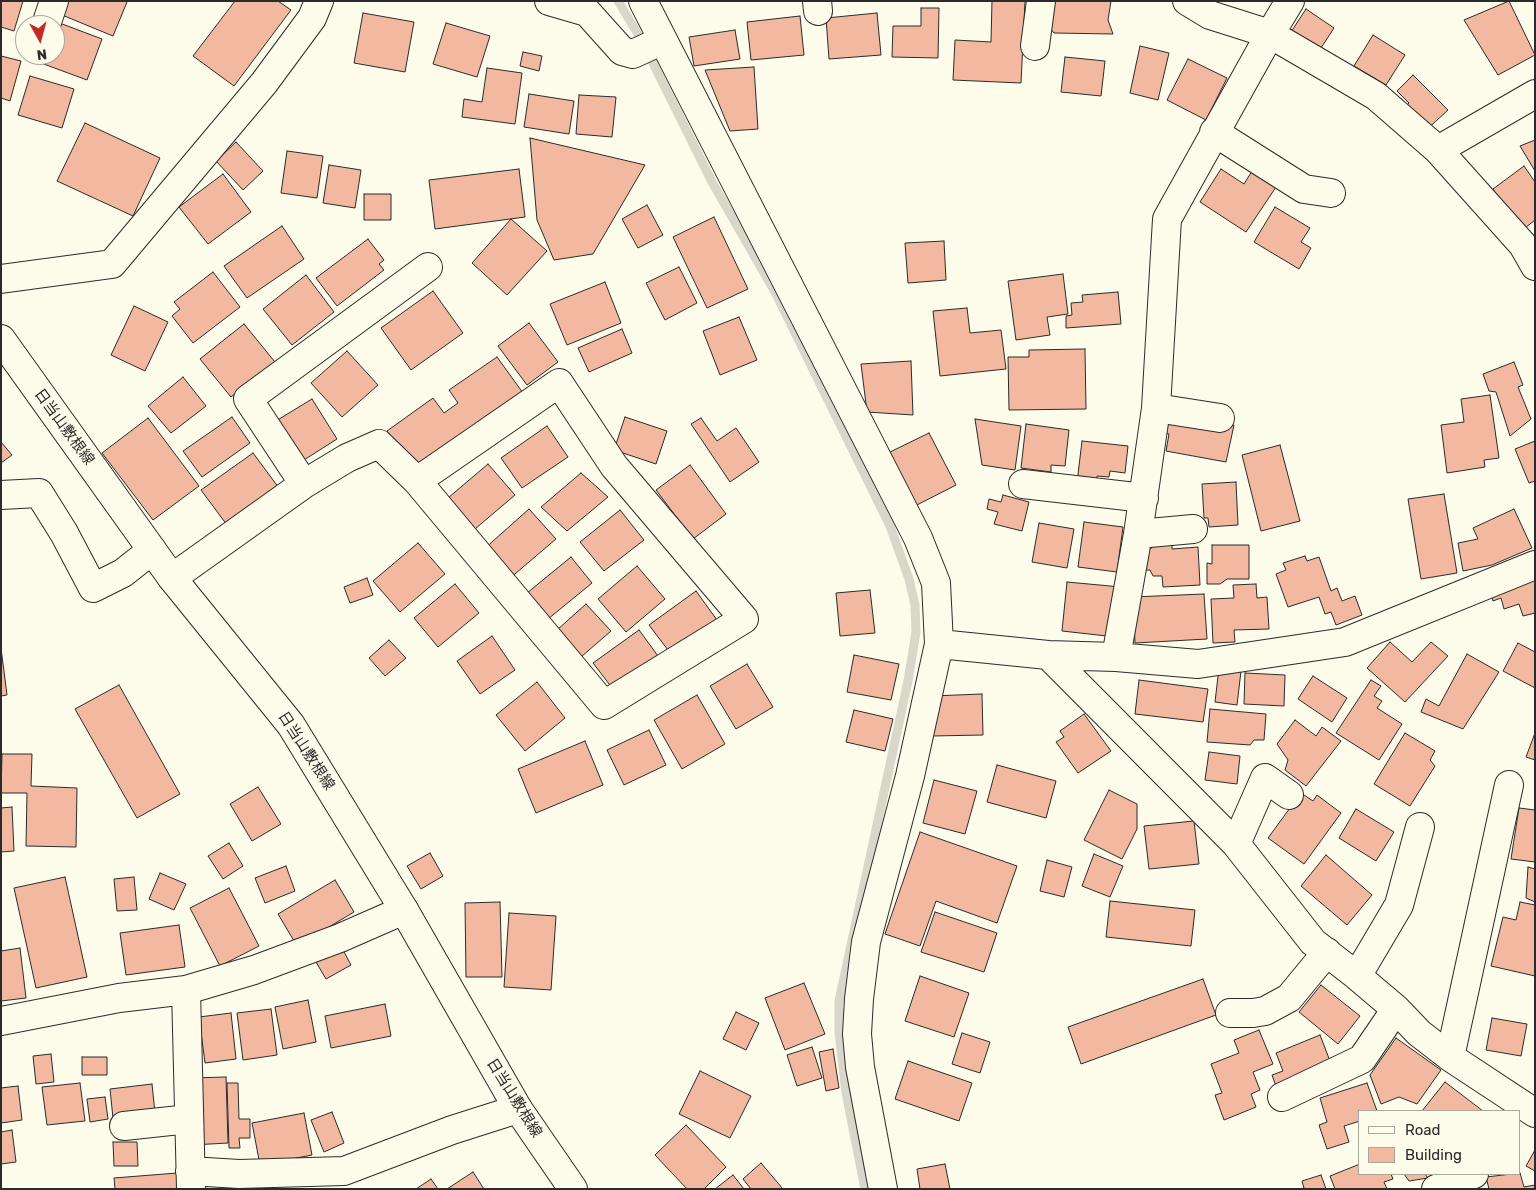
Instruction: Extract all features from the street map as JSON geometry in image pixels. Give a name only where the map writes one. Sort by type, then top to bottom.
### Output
[{"type":"street","points":[[49,15],[54,1]]},
{"type":"street","points":[[1,279],[112,264],[264,83],[312,18],[319,1]]},
{"type":"street","points":[[549,1],[587,12],[622,51],[651,46]]},
{"type":"street","points":[[643,1],[651,46],[918,538],[936,583],[939,644],[910,776],[866,942],[859,999],[857,1034],[860,1068],[883,1189]]},
{"type":"street","points":[[1035,46],[1041,1]]},
{"type":"street","points":[[1186,1],[1210,15],[1270,34],[1376,96],[1438,150],[1531,248]]},
{"type":"street","points":[[1116,657],[1144,498],[1156,408],[1167,219],[1214,132],[1290,1]]},
{"type":"street","points":[[1438,150],[1535,94]]},
{"type":"street","points":[[1214,132],[1304,189],[1330,193]]},
{"type":"street","points":[[304,484],[248,399],[428,267]]},
{"type":"street","name":"日当山敷根線","points":[[1,339],[172,578],[291,725],[404,910],[518,1109],[573,1189]]},
{"type":"street","points":[[172,578],[304,484],[347,458],[379,444],[417,481],[604,705],[744,619],[614,466],[559,382],[417,481]]},
{"type":"street","points":[[1156,408],[1220,418]]},
{"type":"street","points":[[1023,484],[1144,498]]},
{"type":"street","points":[[1,495],[39,494],[64,533],[93,588],[124,573],[152,550]]},
{"type":"street","points":[[1138,534],[1193,529]]},
{"type":"street","points":[[939,644],[1048,655],[1116,657],[1198,664],[1346,642],[1535,565]]},
{"type":"street","points":[[1048,655],[1236,844],[1302,930],[1396,1009],[1419,1033],[1523,1109]]},
{"type":"street","points":[[1236,844],[1265,778],[1290,795]]},
{"type":"street","points":[[1450,1057],[1509,785]]},
{"type":"street","points":[[1357,976],[1399,905],[1420,827]]},
{"type":"street","points":[[1,1021],[118,998],[186,990],[254,970],[340,938],[404,910]]},
{"type":"street","points":[[1230,1013],[1265,1011],[1289,998],[1327,952]]},
{"type":"street","points":[[186,990],[191,1180],[239,1174],[350,1180],[452,1130],[518,1109]]},
{"type":"street","points":[[1282,1097],[1362,1059],[1396,1009]]},
{"type":"street","points":[[124,1126],[189,1119]]},
{"type":"street","points":[[1436,1189],[1471,1175]]},
{"type":"building","points":[[1,1],[23,1],[19,15],[15,15],[14,31],[1,27]]},
{"type":"building","points":[[68,1],[127,2],[113,36],[62,15]]},
{"type":"building","points":[[235,1],[278,1],[291,10],[234,86],[193,56]]},
{"type":"building","points":[[992,1],[1025,1],[1021,83],[953,80],[955,40],[991,42]]},
{"type":"building","points":[[1046,1],[1111,1],[1108,20],[1113,34],[1054,33],[1043,19]]},
{"type":"building","points":[[1509,1],[1535,55],[1498,75],[1464,20]]},
{"type":"building","points":[[921,8],[939,8],[938,58],[892,57],[893,26],[921,26]]},
{"type":"building","points":[[1306,9],[1334,28],[1317,54],[1289,35]]},
{"type":"building","points":[[363,13],[414,22],[405,72],[354,63]]},
{"type":"building","points":[[877,13],[881,55],[829,59],[826,18]]},
{"type":"building","points":[[800,16],[804,55],[751,60],[747,22]]},
{"type":"building","points":[[446,23],[490,36],[477,77],[433,64]]},
{"type":"building","points":[[65,25],[102,39],[87,80],[46,65],[65,65]]},
{"type":"building","points":[[735,30],[740,59],[694,66],[689,37]]},
{"type":"building","points":[[1373,35],[1405,55],[1386,85],[1354,66]]},
{"type":"building","points":[[1140,46],[1169,53],[1158,100],[1130,93]]},
{"type":"building","points":[[523,52],[542,56],[539,71],[520,66]]},
{"type":"building","points":[[1,56],[15,60],[15,65],[20,65],[10,101],[1,98]]},
{"type":"building","points":[[1065,57],[1105,61],[1101,96],[1061,92]]},
{"type":"building","points":[[1188,59],[1227,78],[1206,120],[1167,100]]},
{"type":"building","points":[[754,67],[758,129],[730,131],[705,70]]},
{"type":"building","points":[[487,68],[522,73],[515,124],[462,117],[464,99],[482,102]]},
{"type":"building","points":[[1413,75],[1448,110],[1423,133],[1399,112],[1409,103],[1397,91]]},
{"type":"building","points":[[30,76],[74,89],[62,128],[18,115]]},
{"type":"building","points":[[529,94],[574,101],[569,134],[524,127]]},
{"type":"building","points":[[579,95],[616,97],[612,137],[576,134]]},
{"type":"building","points":[[85,123],[160,158],[133,216],[57,181]]},
{"type":"building","points":[[530,138],[645,165],[593,254],[554,260],[537,220]]},
{"type":"building","points":[[1535,140],[1535,171],[1520,146]]},
{"type":"building","points":[[236,142],[263,171],[243,190],[216,161]]},
{"type":"building","points":[[287,151],[323,156],[317,198],[281,193]]},
{"type":"building","points":[[329,165],[361,170],[355,208],[323,203]]},
{"type":"building","points":[[1524,166],[1535,182],[1535,220],[1520,232],[1493,189]]},
{"type":"building","points":[[519,169],[525,217],[435,229],[429,180]]},
{"type":"building","points":[[1221,169],[1244,184],[1252,171],[1276,187],[1246,232],[1200,202]]},
{"type":"building","points":[[223,174],[251,212],[208,244],[179,207]]},
{"type":"building","points":[[364,194],[391,194],[391,220],[364,220]]},
{"type":"building","points":[[647,205],[663,235],[638,248],[622,219]]},
{"type":"building","points":[[1275,207],[1310,228],[1301,242],[1311,248],[1299,269],[1254,242]]},
{"type":"building","points":[[714,217],[748,289],[707,308],[673,237]]},
{"type":"building","points":[[511,219],[547,251],[507,295],[472,263]]},
{"type":"building","points":[[282,226],[304,259],[247,298],[224,266]]},
{"type":"building","points":[[368,239],[384,260],[379,264],[384,270],[337,306],[316,278]]},
{"type":"building","points":[[944,241],[946,280],[908,283],[905,243]]},
{"type":"building","points":[[679,267],[697,303],[665,320],[646,283]]},
{"type":"building","points":[[213,272],[240,307],[193,343],[172,316],[180,309],[174,302]]},
{"type":"building","points":[[1063,274],[1068,314],[1047,317],[1050,335],[1016,340],[1008,281]]},
{"type":"building","points":[[306,275],[334,312],[292,345],[263,309]]},
{"type":"building","points":[[605,282],[621,323],[567,345],[550,304]]},
{"type":"building","points":[[433,291],[463,333],[411,370],[381,328]]},
{"type":"building","points":[[1118,292],[1121,324],[1066,328],[1066,316],[1072,315],[1071,303],[1083,302],[1082,295]]},
{"type":"building","points":[[134,306],[168,322],[145,371],[111,355]]},
{"type":"building","points":[[967,308],[970,333],[1001,330],[1006,369],[940,376],[933,311]]},
{"type":"building","points":[[739,317],[757,360],[720,375],[703,331]]},
{"type":"building","points":[[529,323],[558,362],[527,385],[498,346]]},
{"type":"building","points":[[244,324],[275,362],[231,397],[200,359]]},
{"type":"building","points":[[622,329],[632,353],[589,372],[578,348]]},
{"type":"building","points":[[1085,349],[1086,409],[1009,410],[1008,357],[1029,357],[1029,350]]},
{"type":"building","points":[[347,351],[378,385],[342,417],[311,383]]},
{"type":"building","points":[[497,357],[523,393],[415,469],[387,431],[433,398],[444,413],[458,403],[449,390]]},
{"type":"building","points":[[911,361],[913,415],[867,412],[861,364]]},
{"type":"building","points":[[1514,362],[1523,385],[1518,387],[1531,419],[1510,436],[1496,392],[1489,391],[1483,374]]},
{"type":"building","points":[[183,377],[206,406],[171,433],[148,406]]},
{"type":"building","points":[[1490,395],[1499,458],[1484,460],[1485,467],[1447,473],[1441,425],[1464,422],[1461,399]]},
{"type":"building","points":[[312,399],[337,439],[296,465],[271,424]]},
{"type":"building","points":[[1178,415],[1234,425],[1226,462],[1166,451],[1169,434],[1160,432],[1163,420]]},
{"type":"building","points":[[232,417],[250,443],[202,477],[183,451]]},
{"type":"building","points":[[625,417],[667,431],[656,464],[614,450]]},
{"type":"building","points":[[148,418],[199,486],[153,520],[102,453]]},
{"type":"building","points":[[701,418],[717,441],[736,428],[759,462],[730,482],[691,424]]},
{"type":"building","points":[[975,419],[1021,426],[1015,470],[982,465]]},
{"type":"building","points":[[1026,424],[1069,430],[1065,466],[1051,465],[1051,472],[1021,468]]},
{"type":"building","points":[[547,426],[568,457],[522,488],[501,458]]},
{"type":"building","points":[[929,433],[956,485],[913,507],[886,454]]},
{"type":"building","points":[[1082,441],[1128,446],[1125,473],[1110,471],[1109,477],[1097,476],[1096,485],[1077,483]]},
{"type":"building","points":[[1535,441],[1535,481],[1529,483],[1515,449]]},
{"type":"building","points":[[1,442],[12,455],[1,463]]},
{"type":"building","points":[[1280,445],[1300,521],[1261,531],[1242,455]]},
{"type":"building","points":[[253,453],[279,488],[227,525],[201,490]]},
{"type":"building","points":[[488,464],[515,495],[475,529],[448,498]]},
{"type":"building","points":[[690,465],[726,514],[693,539],[656,490]]},
{"type":"building","points":[[581,473],[608,497],[567,531],[541,507]]},
{"type":"building","points":[[1236,482],[1238,525],[1209,527],[1208,518],[1204,518],[1202,484]]},
{"type":"building","points":[[1444,494],[1457,573],[1421,579],[1408,499]]},
{"type":"building","points":[[1003,495],[1029,502],[1022,531],[994,524],[998,512],[987,509],[989,499],[1001,502]]},
{"type":"building","points":[[529,509],[556,539],[509,579],[483,550]]},
{"type":"building","points":[[1514,509],[1532,548],[1492,565],[1463,571],[1458,543],[1478,539],[1473,528]]},
{"type":"building","points":[[620,510],[644,540],[604,571],[580,542]]},
{"type":"building","points":[[1084,522],[1123,527],[1117,572],[1078,567]]},
{"type":"building","points":[[1039,523],[1074,529],[1067,568],[1032,562]]},
{"type":"building","points":[[1172,542],[1172,549],[1198,547],[1200,585],[1163,587],[1162,576],[1153,576],[1150,570],[1140,570],[1139,548],[1152,548],[1152,543]]},
{"type":"building","points":[[418,543],[445,574],[400,612],[373,581]]},
{"type":"building","points":[[1212,545],[1249,545],[1249,579],[1227,579],[1220,584],[1207,584],[1207,563],[1212,564]]},
{"type":"building","points":[[1305,556],[1307,561],[1319,557],[1331,591],[1337,588],[1342,601],[1355,596],[1362,615],[1336,625],[1331,612],[1325,614],[1319,597],[1288,607],[1276,574],[1286,570],[1283,563]]},
{"type":"building","points":[[571,557],[592,583],[548,619],[527,593]]},
{"type":"building","points":[[637,566],[665,599],[626,632],[598,599]]},
{"type":"building","points":[[1535,574],[1535,613],[1523,616],[1519,604],[1504,609],[1501,598],[1493,601],[1489,587]]},
{"type":"building","points":[[367,578],[373,595],[350,603],[344,587]]},
{"type":"building","points":[[1067,582],[1121,587],[1116,637],[1062,631]]},
{"type":"building","points":[[455,584],[479,613],[438,647],[414,618]]},
{"type":"building","points":[[1256,584],[1257,598],[1267,597],[1269,629],[1234,630],[1235,642],[1213,643],[1211,599],[1234,598],[1233,585]]},
{"type":"building","points":[[870,590],[875,633],[840,636],[836,593]]},
{"type":"building","points":[[696,591],[717,620],[671,654],[649,625]]},
{"type":"building","points":[[1204,594],[1207,639],[1135,643],[1133,597]]},
{"type":"building","points":[[586,604],[611,631],[581,657],[557,630]]},
{"type":"building","points":[[639,630],[661,660],[616,693],[593,663]]},
{"type":"building","points":[[492,636],[515,670],[480,694],[457,661]]},
{"type":"building","points":[[389,640],[406,658],[385,676],[369,658]]},
{"type":"building","points":[[1390,642],[1412,662],[1431,642],[1448,656],[1405,702],[1367,668]]},
{"type":"building","points":[[1518,643],[1535,652],[1535,688],[1503,671]]},
{"type":"building","points":[[1,648],[7,695],[1,696]]},
{"type":"building","points":[[1467,654],[1499,672],[1463,729],[1421,712],[1426,699],[1439,706]]},
{"type":"building","points":[[854,655],[899,664],[891,700],[847,692]]},
{"type":"building","points":[[747,664],[773,707],[736,729],[710,686]]},
{"type":"building","points":[[1219,668],[1241,671],[1237,705],[1215,702]]},
{"type":"building","points":[[1245,673],[1285,675],[1284,706],[1244,704]]},
{"type":"building","points":[[1313,676],[1347,698],[1332,722],[1298,699]]},
{"type":"building","points":[[1139,680],[1208,689],[1203,722],[1135,714]]},
{"type":"building","points":[[1371,680],[1381,686],[1374,696],[1382,701],[1377,708],[1402,724],[1379,760],[1336,733]]},
{"type":"building","points":[[537,682],[565,718],[525,751],[496,715]]},
{"type":"building","points":[[119,685],[180,794],[137,818],[75,709]]},
{"type":"building","points":[[982,694],[983,735],[932,736],[932,696]]},
{"type":"building","points":[[697,695],[725,744],[682,769],[654,720]]},
{"type":"building","points":[[1210,709],[1266,714],[1264,740],[1254,740],[1250,745],[1207,742]]},
{"type":"building","points":[[854,710],[893,719],[885,751],[846,742]]},
{"type":"building","points":[[1084,714],[1111,751],[1078,773],[1056,742],[1064,737],[1060,731]]},
{"type":"building","points":[[1295,720],[1316,736],[1322,727],[1341,741],[1306,786],[1285,770],[1288,760],[1277,744]]},
{"type":"building","points":[[649,730],[666,765],[624,785],[607,750]]},
{"type":"building","points":[[1405,733],[1435,751],[1430,760],[1435,766],[1410,806],[1374,784]]},
{"type":"building","points":[[1535,733],[1535,760],[1526,757]]},
{"type":"building","points":[[585,741],[603,785],[536,813],[518,769]]},
{"type":"building","points":[[1209,752],[1240,756],[1237,784],[1205,780]]},
{"type":"building","points":[[2,754],[32,754],[31,786],[77,788],[76,847],[26,846],[27,793],[1,793]]},
{"type":"building","points":[[997,765],[1056,781],[1046,818],[987,802]]},
{"type":"building","points":[[934,780],[977,791],[965,834],[923,823]]},
{"type":"building","points":[[258,787],[281,824],[252,841],[230,804]]},
{"type":"building","points":[[1109,790],[1137,804],[1137,829],[1122,859],[1084,840]]},
{"type":"building","points":[[1301,793],[1313,801],[1317,795],[1341,813],[1304,864],[1268,838]]},
{"type":"building","points":[[12,807],[14,851],[1,852],[1,808]]},
{"type":"building","points":[[1519,808],[1535,810],[1535,862],[1511,859]]},
{"type":"building","points":[[1356,809],[1394,832],[1376,861],[1339,838]]},
{"type":"building","points":[[1194,821],[1199,864],[1149,869],[1144,826]]},
{"type":"building","points":[[920,832],[1017,866],[997,923],[936,901],[920,946],[885,934]]},
{"type":"building","points":[[229,843],[243,866],[223,879],[208,856]]},
{"type":"building","points":[[430,853],[443,876],[421,889],[407,866]]},
{"type":"building","points":[[1094,854],[1123,866],[1110,897],[1082,886]]},
{"type":"building","points":[[1326,855],[1372,895],[1347,925],[1301,886]]},
{"type":"building","points":[[1047,860],[1072,867],[1064,897],[1040,891]]},
{"type":"building","points":[[286,866],[295,891],[265,903],[255,878]]},
{"type":"building","points":[[1528,867],[1535,869],[1535,902],[1526,898]]},
{"type":"building","points":[[160,873],[186,884],[174,910],[149,899]]},
{"type":"building","points":[[65,877],[87,977],[36,988],[14,888]]},
{"type":"building","points":[[134,877],[137,910],[117,911],[114,879]]},
{"type":"building","points":[[335,880],[354,912],[297,946],[278,914]]},
{"type":"building","points":[[229,888],[259,946],[220,966],[190,908]]},
{"type":"building","points":[[1110,901],[1195,910],[1191,946],[1106,937]]},
{"type":"building","points":[[500,902],[502,977],[466,977],[465,903]]},
{"type":"building","points":[[1520,902],[1535,905],[1535,976],[1491,966],[1503,917],[1516,920]]},
{"type":"building","points":[[935,912],[997,933],[984,972],[921,952]]},
{"type":"building","points":[[509,913],[556,916],[551,990],[504,987]]},
{"type":"building","points":[[179,925],[185,967],[126,975],[120,933]]},
{"type":"building","points":[[20,948],[26,998],[1,1001],[1,951]]},
{"type":"building","points":[[342,948],[351,965],[326,979],[316,962]]},
{"type":"building","points":[[920,976],[969,993],[954,1037],[905,1021]]},
{"type":"building","points":[[1203,979],[1216,1015],[1081,1064],[1068,1027]]},
{"type":"building","points":[[804,983],[825,1034],[785,1050],[765,998]]},
{"type":"building","points":[[1321,985],[1360,1016],[1338,1044],[1299,1012]]},
{"type":"building","points":[[308,1000],[316,1042],[283,1049],[275,1007]]},
{"type":"building","points":[[385,1004],[391,1036],[331,1048],[325,1016]]},
{"type":"building","points":[[271,1009],[277,1055],[243,1060],[237,1013]]},
{"type":"building","points":[[736,1012],[759,1023],[746,1050],[723,1039]]},
{"type":"building","points":[[231,1013],[236,1059],[205,1063],[199,1017]]},
{"type":"building","points":[[1492,1018],[1527,1024],[1521,1056],[1486,1050]]},
{"type":"building","points":[[1259,1030],[1273,1064],[1253,1072],[1260,1090],[1251,1094],[1256,1107],[1224,1120],[1215,1095],[1222,1093],[1211,1064],[1239,1053],[1234,1040]]},
{"type":"building","points":[[962,1033],[990,1042],[980,1073],[952,1064]]},
{"type":"building","points":[[1320,1035],[1330,1061],[1278,1092],[1272,1075],[1283,1071],[1276,1053]]},
{"type":"building","points":[[1396,1038],[1441,1070],[1417,1104],[1399,1097],[1381,1104],[1370,1075]]},
{"type":"building","points":[[812,1047],[822,1078],[797,1086],[787,1055]]},
{"type":"building","points":[[833,1049],[839,1088],[826,1091],[819,1052]]},
{"type":"building","points":[[51,1054],[54,1082],[36,1084],[33,1056]]},
{"type":"building","points":[[82,1057],[107,1057],[107,1075],[82,1075]]},
{"type":"building","points":[[908,1061],[972,1083],[959,1121],[895,1099]]},
{"type":"building","points":[[700,1071],[751,1096],[730,1138],[679,1114]]},
{"type":"building","points":[[226,1077],[228,1143],[192,1145],[190,1078]]},
{"type":"building","points":[[1445,1082],[1482,1110],[1423,1110]]},
{"type":"building","points":[[80,1083],[85,1121],[47,1125],[42,1087]]},
{"type":"building","points":[[227,1083],[238,1083],[239,1119],[250,1119],[250,1138],[239,1138],[240,1148],[229,1148]]},
{"type":"building","points":[[1367,1083],[1377,1110],[1358,1110],[1358,1122],[1344,1126],[1349,1142],[1327,1149],[1319,1125],[1327,1122],[1320,1098]]},
{"type":"building","points":[[152,1084],[155,1113],[113,1118],[110,1089]]},
{"type":"building","points":[[18,1086],[22,1120],[1,1123],[1,1088]]},
{"type":"building","points":[[105,1097],[108,1119],[90,1122],[87,1099]]},
{"type":"building","points":[[332,1112],[344,1143],[324,1152],[311,1120]]},
{"type":"building","points":[[304,1113],[312,1155],[260,1165],[252,1123]]},
{"type":"building","points":[[686,1125],[726,1167],[704,1189],[687,1189],[655,1155]]},
{"type":"building","points":[[12,1130],[16,1162],[1,1164],[1,1132]]},
{"type":"building","points":[[113,1142],[137,1142],[138,1166],[114,1166]]},
{"type":"building","points":[[1535,1150],[1535,1171],[1526,1166]]},
{"type":"building","points":[[761,1163],[783,1189],[751,1189],[743,1179]]},
{"type":"building","points":[[945,1164],[950,1189],[920,1189],[917,1169]]},
{"type":"building","points":[[1358,1165],[1358,1175],[1391,1175],[1393,1179],[1384,1182],[1387,1189],[1335,1189],[1330,1176]]},
{"type":"building","points":[[473,1172],[484,1189],[447,1189]]},
{"type":"building","points":[[177,1173],[178,1189],[115,1189],[114,1178]]},
{"type":"building","points":[[733,1175],[744,1189],[715,1189]]},
{"type":"building","points":[[1321,1175],[1326,1189],[1302,1189],[1304,1188],[1302,1181]]},
{"type":"building","points":[[1405,1175],[1426,1175],[1428,1178],[1409,1181]]},
{"type":"building","points":[[1521,1175],[1524,1187],[1535,1185],[1535,1189],[1489,1189],[1486,1177]]},
{"type":"building","points":[[431,1179],[438,1189],[416,1189]]},
{"type":"waterway","points":[[618,1],[641,39],[712,182],[775,292],[890,526],[909,579],[915,605],[916,632],[908,681],[839,1001],[839,1032],[846,1093],[865,1189]]}]
